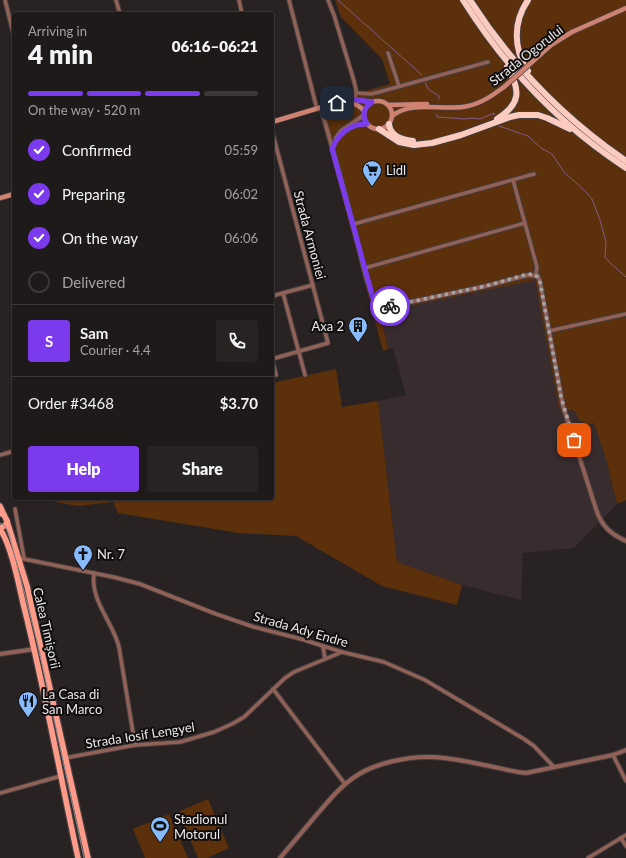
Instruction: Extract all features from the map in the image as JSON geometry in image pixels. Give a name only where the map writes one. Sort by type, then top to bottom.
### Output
[{"type":"highway","points":[[462,0],[499,52],[537,95],[579,134],[626,168]]},
{"type":"highway","points":[[470,0],[504,49],[544,92],[583,129],[626,160]]},
{"type":"highway","points":[[528,0],[518,21],[516,35],[518,48],[524,65],[544,92]]},
{"type":"highway","points":[[484,127],[507,112],[513,105],[516,98],[517,89],[515,81],[499,52]]},
{"type":"highway","points":[[379,129],[399,142],[410,145],[422,144],[471,132],[510,117],[528,114],[547,118],[579,134]]},
{"type":"highway","points":[[389,124],[390,130],[393,133],[411,141],[449,138]]},
{"type":"main road","name":"Strada Ogorului","points":[[392,116],[403,110],[415,107],[448,108],[464,107],[476,104],[488,98],[504,86],[552,45],[572,32],[626,8]]},
{"type":"main road","points":[[274,121],[318,108],[327,107],[349,103],[359,105],[364,113],[367,124],[371,128],[384,128],[389,124],[392,116],[388,105],[382,101],[372,102],[355,99],[345,100],[327,107]]},
{"type":"main road","points":[[364,113],[368,105],[372,102]]},
{"type":"main road","name":"Strada Ogorului","points":[[388,105],[422,104],[448,108]]},
{"type":"main road","points":[[0,198],[12,195]]},
{"type":"main road","points":[[0,506],[2,514]]},
{"type":"main road","name":"Calea Timișorii","points":[[2,514],[7,521],[22,558],[88,858]]},
{"type":"main road","points":[[0,528],[6,525],[7,521]]},
{"type":"main road","name":"Calea Timișorii","points":[[0,528],[12,560],[35,650],[78,858]]},
{"type":"street","points":[[5,0],[12,28]]},
{"type":"street","points":[[116,0],[119,12]]},
{"type":"street","points":[[239,0],[242,12]]},
{"type":"street","points":[[289,0],[318,108],[332,149],[354,224],[364,268],[375,303],[382,307],[486,286],[528,274],[536,275]]},
{"type":"street","points":[[328,0],[354,81],[356,92],[355,99]]},
{"type":"street","points":[[388,53],[399,86]]},
{"type":"street","points":[[356,92],[372,94],[488,62]]},
{"type":"street","points":[[332,149],[341,130],[364,113]]},
{"type":"street","points":[[335,142],[342,133],[348,129],[367,124]]},
{"type":"street","name":"Strada Armoniei","points":[[274,139],[328,343],[299,351]]},
{"type":"street","points":[[354,224],[534,174]]},
{"type":"street","points":[[513,180],[537,267],[536,275],[540,282],[563,406],[601,522],[612,534],[626,541]]},
{"type":"street","points":[[364,268],[525,223]]},
{"type":"street","points":[[274,295],[313,285]]},
{"type":"street","points":[[283,293],[305,375]]},
{"type":"street","points":[[549,331],[626,314]]},
{"type":"street","points":[[274,358],[299,351]]},
{"type":"street","points":[[274,367],[276,375]]},
{"type":"street","points":[[0,455],[12,452]]},
{"type":"street","points":[[15,509],[22,558]]},
{"type":"street","name":"Strada Ady Endre","points":[[22,558],[140,584],[216,614],[254,627],[294,637],[342,652],[380,660],[425,680],[524,738],[538,750],[554,768]]},
{"type":"street","points":[[94,573],[94,588],[103,613],[114,632],[118,643],[135,745]]},
{"type":"street","points":[[323,646],[325,658]]},
{"type":"street","points":[[0,654],[35,650]]},
{"type":"street","name":"Strada Iosif Lengyel","points":[[65,758],[135,745],[180,742],[214,732],[244,717],[285,678],[294,672],[342,652]]},
{"type":"street","points":[[273,689],[345,784]]},
{"type":"street","points":[[280,858],[345,784],[357,775],[375,767],[403,760],[426,757],[449,759],[518,772],[532,772],[613,755],[626,750]]},
{"type":"street","points":[[613,755],[626,781]]},
{"type":"street","points":[[0,793],[61,776]]},
{"type":"street","points":[[588,858],[626,835]]},
{"type":"street","points":[[621,838],[626,846]]},
{"type":"shaded area","points":[[335,0],[626,0],[626,500],[617,504],[606,459],[594,423],[589,425],[579,420],[575,411],[559,409],[535,280],[381,312],[380,314],[388,349],[383,351],[318,106],[343,97],[390,84],[382,59],[341,17]]},
{"type":"shaded area","points":[[535,279],[559,409],[575,411],[579,420],[589,425],[594,423],[606,459],[617,504],[574,548],[523,553],[521,600],[462,585],[397,562],[378,401],[406,395],[393,348],[388,349],[380,314],[386,310]]},
{"type":"shaded area","points":[[336,369],[342,407],[378,401],[397,562],[462,585],[457,605],[382,586],[296,536],[239,533],[118,513],[113,502],[78,506],[55,502],[54,500],[274,500],[274,383]]},
{"type":"shaded area","points":[[208,799],[229,848],[207,858],[198,858],[178,812]]},
{"type":"shaded area","name":"Stadionul Motorul","points":[[169,814],[188,858],[145,858],[133,829]]},
{"type":"waterway","points":[[338,0],[422,75]]},
{"type":"waterway","points":[[425,82],[428,89],[439,96],[439,99]]},
{"type":"waterway","points":[[437,114],[437,117],[465,119],[480,119],[494,113],[494,115]]},
{"type":"waterway","points":[[499,126],[528,136],[541,148],[552,154],[564,172],[592,199],[606,242],[605,257],[626,277]]},
{"type":"tram line","points":[[0,523],[5,526],[9,534],[38,645],[84,858]]},
{"type":"way so far","points":[[390,306],[486,286],[528,274],[536,275],[540,282],[563,406],[574,440]]},
{"type":"place","name":"Lidl","points":[[372,187]]},
{"type":"place","name":"Axa 2","points":[[358,343]]},
{"type":"place","name":"Nr. 7","points":[[83,571]]},
{"type":"place","name":"La Casa di San Marco","points":[[28,718]]},
{"type":"place","name":"Stadionul Motorul","points":[[160,843]]},
{"type":"route","points":[[337,103],[351,99],[372,102],[364,111],[364,117],[367,124],[354,126],[342,133],[332,149],[354,224],[364,268],[373,298],[375,303],[380,307],[390,306]]}]
